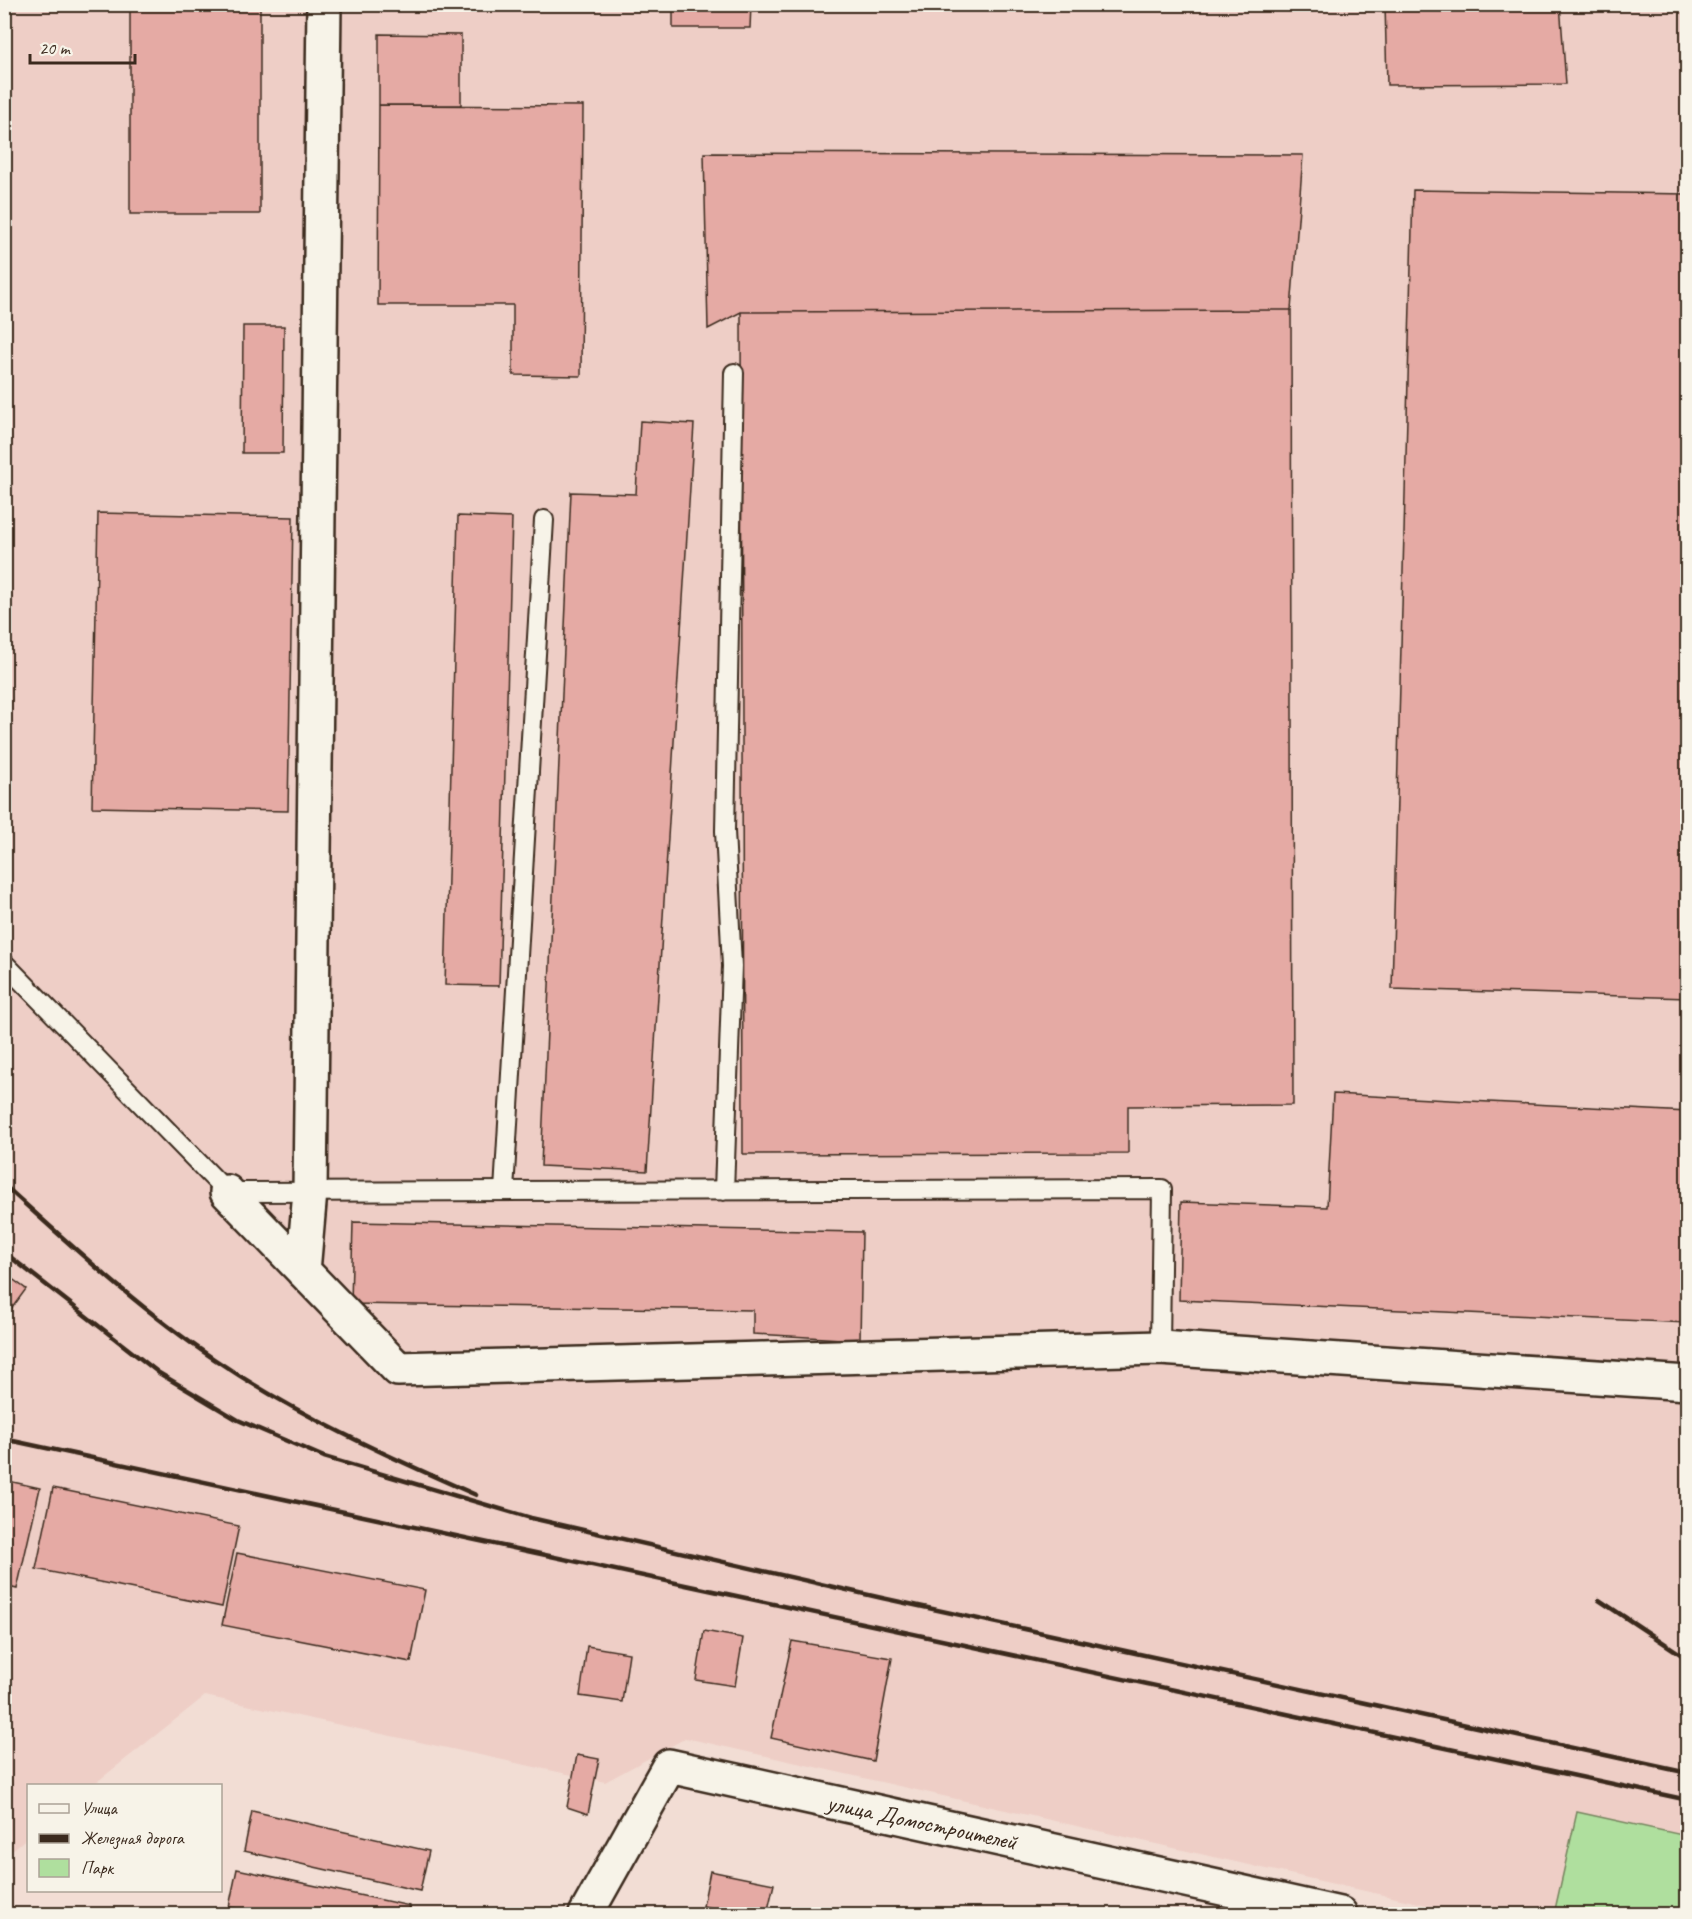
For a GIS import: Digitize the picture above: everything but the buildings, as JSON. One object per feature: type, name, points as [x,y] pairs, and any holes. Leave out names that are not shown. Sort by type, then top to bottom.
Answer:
[{"type":"street","points":[[303,1271],[310,1192],[324,4]]},
{"type":"street","points":[[227,1192],[398,1369],[1160,1348],[1688,1383]]},
{"type":"street","name":"улица Домостроителей","points":[[586,1914],[669,1766],[1283,1908],[1340,1914]]},
{"type":"lane","points":[[724,1191],[732,966],[724,831],[734,373]]},
{"type":"lane","points":[[504,1191],[544,520]]},
{"type":"lane","points":[[4,963],[227,1192],[1162,1189],[1160,1348]]},
{"type":"shaded area","points":[[5,5],[1687,5],[1687,1914],[1467,1914],[686,1738],[605,1782],[205,1696],[94,1784],[27,1784],[27,1838],[5,1856]]},
{"type":"green space","points":[[1577,1812],[1687,1836],[1687,1914],[1554,1914]]},
{"type":"railway","points":[[4,1185],[132,1298],[214,1359],[309,1416],[476,1495]]},
{"type":"railway","points":[[4,1252],[159,1373],[238,1420],[324,1457],[531,1518],[882,1598],[1688,1773]]},
{"type":"railway","points":[[4,1439],[1688,1800]]},
{"type":"railway","points":[[1599,1600],[1688,1659]]}]
